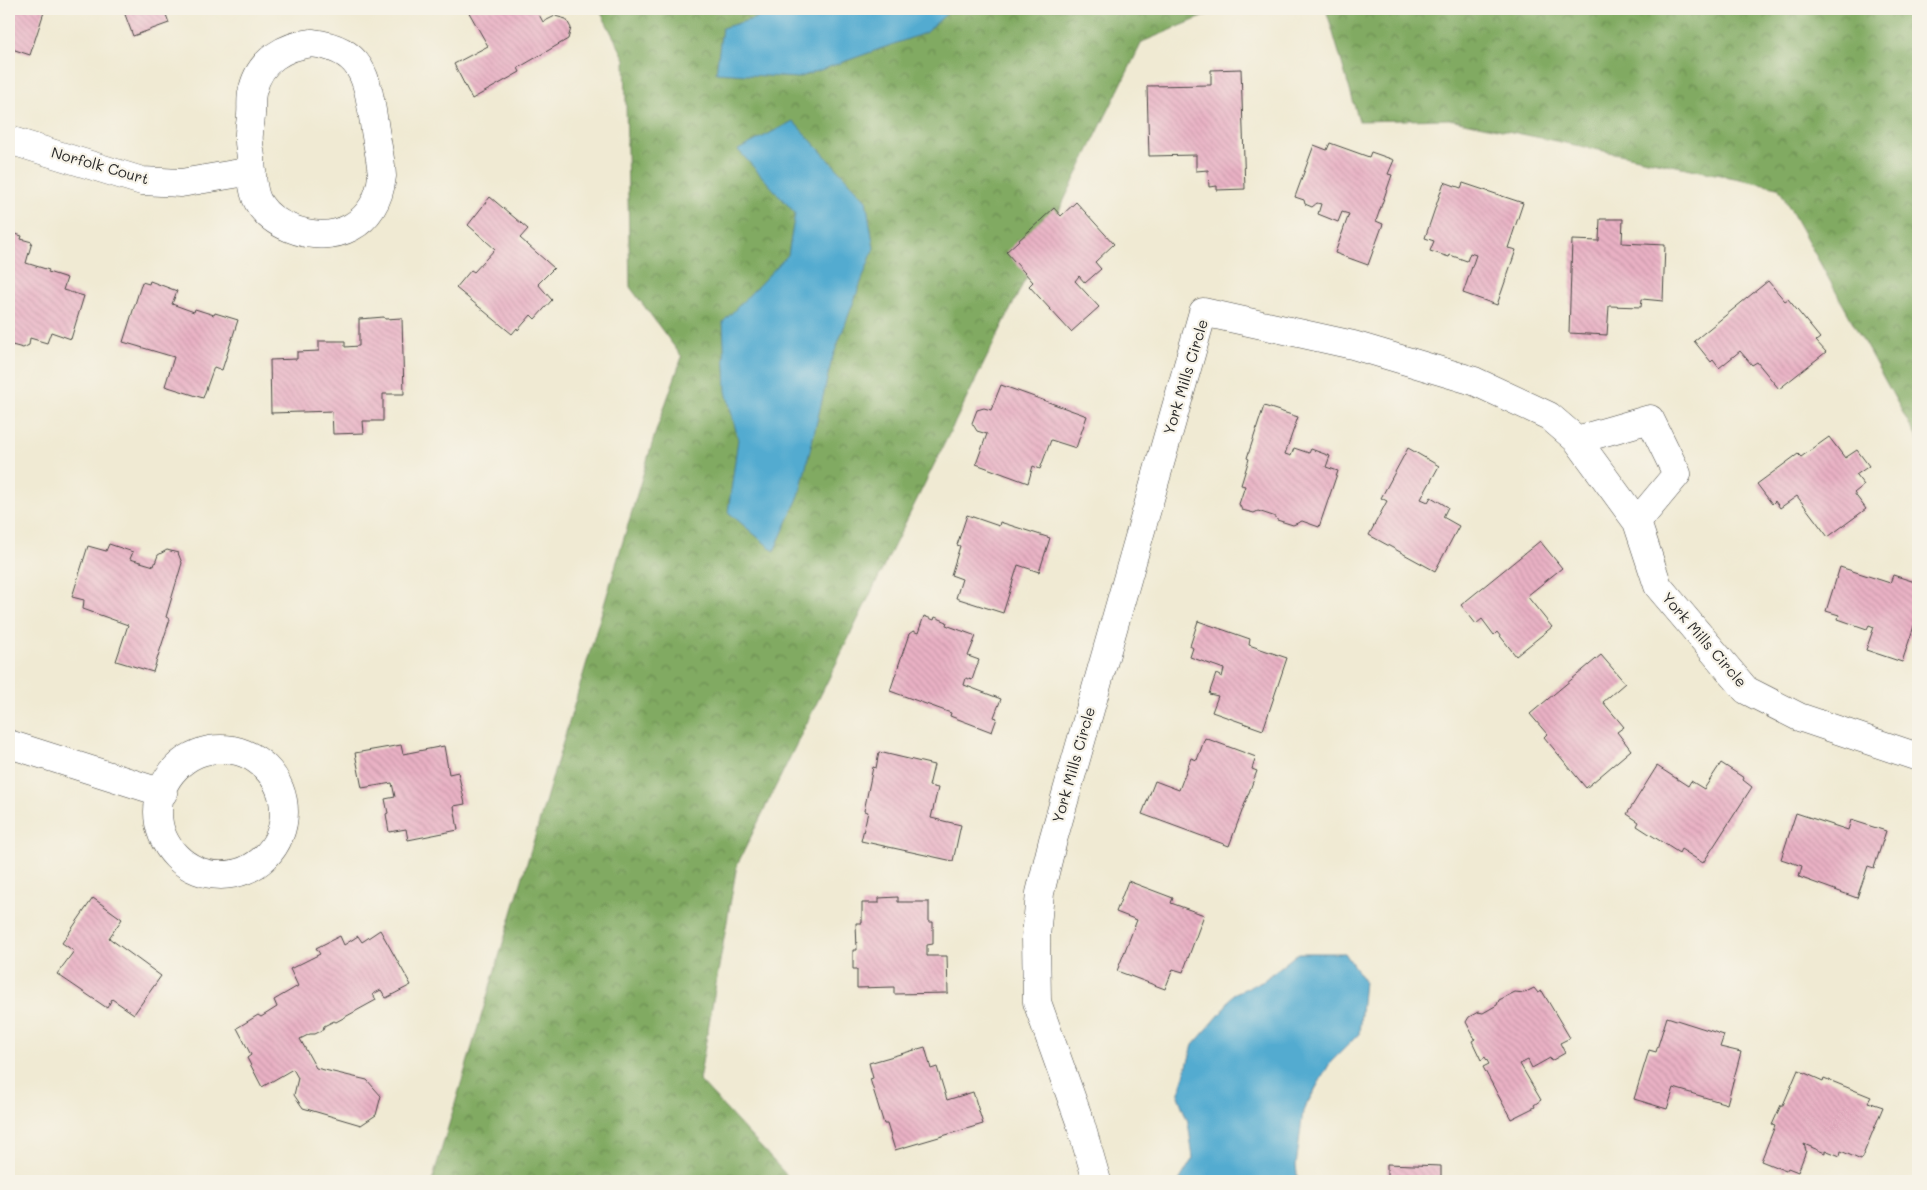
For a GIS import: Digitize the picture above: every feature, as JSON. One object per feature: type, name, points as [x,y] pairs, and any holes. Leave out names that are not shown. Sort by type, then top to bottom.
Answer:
[{"type":"street","points":[[312,43],[329,46],[352,59],[363,73],[366,82],[381,166],[381,185],[365,217],[344,231],[326,235],[319,236],[294,229],[273,219],[258,203],[252,171],[249,136],[252,115],[251,96],[256,79],[265,65],[278,53],[293,46],[312,43]]},
{"type":"street","name":"Norfolk Court","points":[[9,140],[142,182],[182,183],[252,171]]},
{"type":"street","name":"York Mills Circle","points":[[1097,1181],[1080,1122],[1037,1002],[1036,937],[1040,893],[1052,840],[1203,312],[1352,345],[1474,381],[1548,416],[1577,440],[1637,522],[1658,586],[1746,690],[1800,717],[1918,756]]},
{"type":"street","points":[[1577,440],[1650,419],[1677,474],[1637,522]]},
{"type":"street","points":[[9,744],[163,793]]},
{"type":"street","points":[[208,749],[230,749],[251,756],[269,770],[280,788],[285,810],[282,832],[271,852],[256,865],[238,874],[218,876],[199,872],[182,863],[168,848],[159,831],[156,811],[163,793],[170,772],[187,757],[208,749]]},
{"type":"green space","points":[[599,9],[1221,9],[1142,42],[737,865],[699,1080],[792,1181],[432,1181],[655,434],[682,357],[630,287],[625,59]]},
{"type":"green space","points":[[1326,9],[1918,9],[1916,129],[1918,131],[1918,440],[1778,187],[1449,119],[1359,121]]},
{"type":"water","points":[[787,9],[952,9],[925,33],[798,78],[716,73],[722,28]]},
{"type":"water","points":[[793,121],[866,200],[874,248],[832,359],[799,496],[774,551],[728,512],[738,439],[726,391],[723,322],[788,255],[795,213],[738,150]]},
{"type":"water","points":[[1298,953],[1345,953],[1364,981],[1359,1034],[1330,1063],[1303,1111],[1296,1166],[1298,1181],[1179,1181],[1193,1158],[1188,1122],[1178,1096],[1193,1045],[1221,1013],[1233,994],[1264,980]]},
{"type":"building","points":[[9,9],[45,9],[30,55],[9,48]]},
{"type":"building","points":[[123,9],[164,9],[169,23],[133,36]]},
{"type":"building","points":[[467,9],[536,9],[543,22],[555,16],[566,19],[571,28],[568,39],[518,68],[520,72],[472,99],[454,64],[488,46]]},
{"type":"building","points":[[1241,69],[1245,189],[1217,190],[1217,186],[1209,187],[1208,170],[1196,171],[1196,155],[1149,156],[1147,86],[1211,85],[1211,70]]},
{"type":"building","points":[[1330,143],[1369,157],[1371,152],[1394,160],[1388,174],[1392,175],[1376,221],[1383,224],[1368,265],[1335,253],[1349,214],[1342,212],[1338,222],[1318,214],[1321,204],[1317,203],[1312,207],[1305,204],[1304,200],[1295,197],[1314,145],[1327,150]]},
{"type":"building","points":[[1444,182],[1461,188],[1463,183],[1523,203],[1508,248],[1516,250],[1497,305],[1463,293],[1476,255],[1470,253],[1467,261],[1430,251],[1434,241],[1425,238]]},
{"type":"building","points":[[490,197],[528,229],[520,238],[554,268],[538,284],[552,300],[535,319],[531,315],[512,334],[456,288],[471,270],[474,272],[495,249],[468,225]]},
{"type":"building","points":[[1076,202],[1114,244],[1095,262],[1101,269],[1085,283],[1079,276],[1075,281],[1099,307],[1071,332],[1029,286],[1033,282],[1006,252],[1054,208],[1061,216]]},
{"type":"building","points":[[1600,219],[1623,219],[1622,243],[1665,245],[1663,301],[1642,299],[1641,307],[1609,306],[1607,335],[1569,333],[1572,240],[1599,241]]},
{"type":"building","points":[[9,232],[22,236],[21,239],[32,242],[26,263],[67,278],[63,290],[84,296],[71,339],[51,332],[47,343],[30,338],[29,345],[23,348],[12,345],[9,340],[12,332],[9,331]]},
{"type":"building","points":[[150,281],[177,291],[172,304],[194,312],[195,309],[238,320],[222,370],[214,367],[203,398],[165,386],[174,357],[123,342],[142,282],[149,284]]},
{"type":"building","points":[[1768,281],[1785,301],[1788,299],[1820,338],[1816,341],[1826,352],[1779,389],[1757,362],[1752,365],[1740,351],[1719,368],[1713,360],[1711,362],[1694,341]]},
{"type":"building","points":[[384,317],[385,319],[402,318],[404,394],[383,394],[383,421],[363,421],[364,433],[333,434],[332,411],[271,413],[270,360],[297,359],[297,352],[319,351],[319,341],[345,341],[345,347],[359,346],[359,319]]},
{"type":"building","points":[[1001,385],[1087,416],[1076,448],[1051,440],[1040,469],[1033,466],[1028,483],[976,464],[987,434],[977,431],[972,423],[977,410],[984,408],[991,410]]},
{"type":"building","points":[[1264,406],[1298,417],[1285,454],[1291,456],[1294,448],[1309,453],[1311,449],[1330,456],[1326,467],[1338,471],[1319,527],[1302,521],[1293,525],[1258,511],[1254,513],[1242,510],[1239,504],[1245,486],[1241,485],[1249,459],[1247,458]]},
{"type":"building","points":[[1829,437],[1845,458],[1857,450],[1869,466],[1856,475],[1864,485],[1854,493],[1866,509],[1828,537],[1797,496],[1780,508],[1775,501],[1772,504],[1757,484],[1798,454],[1801,457]]},
{"type":"building","points":[[1408,448],[1439,466],[1421,499],[1428,502],[1431,497],[1448,507],[1443,517],[1459,526],[1435,571],[1369,535],[1387,501],[1381,498]]},
{"type":"building","points":[[967,515],[999,526],[1000,522],[1050,538],[1039,572],[1018,565],[1003,613],[956,598],[962,579],[951,575],[960,546],[957,545]]},
{"type":"building","points":[[9,520],[14,534],[9,549]]},
{"type":"building","points":[[1540,541],[1562,568],[1527,596],[1552,627],[1516,656],[1497,632],[1494,635],[1482,619],[1476,624],[1461,605]]},
{"type":"building","points":[[109,544],[133,552],[130,559],[154,566],[158,555],[167,550],[178,553],[182,563],[166,617],[170,619],[153,672],[116,661],[128,625],[83,609],[84,600],[72,597],[88,546],[106,551]]},
{"type":"building","points":[[1840,567],[1890,583],[1893,575],[1918,583],[1918,614],[1902,662],[1866,650],[1874,627],[1869,625],[1867,629],[1838,619],[1839,615],[1826,611]]},
{"type":"building","points":[[924,616],[934,620],[935,617],[947,622],[946,625],[976,636],[968,656],[979,660],[972,680],[966,678],[964,685],[1001,699],[994,717],[997,718],[992,732],[950,716],[951,713],[890,691],[909,634],[913,631],[918,633]]},
{"type":"building","points":[[1198,621],[1250,639],[1249,645],[1287,658],[1263,730],[1212,712],[1218,696],[1209,694],[1216,674],[1222,677],[1224,669],[1190,657],[1193,648],[1190,646]]},
{"type":"building","points":[[1601,655],[1625,683],[1603,702],[1624,727],[1617,732],[1631,750],[1586,788],[1544,737],[1547,734],[1530,714]]},
{"type":"building","points":[[1205,738],[1256,757],[1252,769],[1257,771],[1229,846],[1142,814],[1155,781],[1179,790],[1191,758],[1197,760]]},
{"type":"building","points":[[401,745],[403,754],[444,746],[449,774],[458,772],[465,804],[454,806],[458,830],[408,840],[406,829],[389,832],[385,799],[395,797],[392,783],[362,788],[355,753]]},
{"type":"building","points":[[879,752],[934,765],[929,786],[938,788],[931,818],[961,825],[953,861],[861,841],[868,812],[864,811],[873,767],[876,768]]},
{"type":"building","points":[[1721,763],[1744,778],[1743,780],[1752,787],[1703,863],[1681,849],[1679,853],[1637,826],[1639,822],[1627,814],[1657,766],[1688,786],[1691,781],[1704,789]]},
{"type":"building","points":[[1796,813],[1848,830],[1851,820],[1886,831],[1874,868],[1868,866],[1857,898],[1799,877],[1802,866],[1781,859]]},
{"type":"building","points":[[1128,881],[1173,898],[1171,903],[1204,915],[1183,972],[1173,969],[1165,989],[1117,971],[1137,920],[1116,912]]},
{"type":"building","points":[[898,897],[898,902],[929,902],[929,922],[933,922],[933,944],[927,945],[927,956],[947,956],[948,993],[894,994],[894,987],[857,988],[857,969],[853,969],[853,950],[857,950],[856,923],[862,923],[862,903],[879,903],[879,898]]},
{"type":"building","points":[[93,898],[122,919],[109,938],[161,976],[134,1014],[112,999],[107,1008],[57,974],[74,951],[62,943]]},
{"type":"building","points":[[380,930],[411,985],[386,998],[381,990],[373,994],[376,1000],[336,1022],[334,1021],[324,1026],[323,1030],[300,1039],[316,1068],[367,1080],[381,1096],[376,1115],[361,1125],[303,1108],[294,1095],[298,1078],[293,1069],[262,1087],[247,1058],[251,1055],[237,1028],[258,1015],[261,1017],[277,1007],[274,1000],[298,986],[290,969],[320,954],[316,948],[340,936],[344,945],[358,936],[362,942]]},
{"type":"building","points":[[1534,988],[1538,993],[1542,991],[1570,1038],[1560,1043],[1565,1053],[1551,1061],[1550,1058],[1532,1068],[1528,1060],[1520,1064],[1541,1100],[1534,1105],[1535,1107],[1511,1119],[1483,1067],[1489,1064],[1485,1057],[1481,1060],[1472,1041],[1475,1039],[1466,1022],[1469,1017],[1478,1012],[1483,1013],[1497,1005],[1499,1000],[1515,992],[1524,993]]},
{"type":"building","points":[[1667,1017],[1724,1035],[1720,1047],[1741,1052],[1727,1104],[1674,1088],[1667,1109],[1634,1099],[1649,1050],[1656,1052]]},
{"type":"building","points":[[925,1047],[931,1069],[937,1067],[947,1100],[973,1092],[983,1124],[895,1150],[887,1124],[884,1124],[870,1079],[873,1078],[869,1063]]},
{"type":"building","points":[[1798,1070],[1823,1081],[1824,1078],[1871,1097],[1868,1102],[1883,1107],[1861,1160],[1841,1151],[1840,1156],[1825,1150],[1825,1153],[1804,1144],[1806,1151],[1798,1172],[1788,1168],[1786,1171],[1761,1161],[1775,1126],[1772,1125]]},
{"type":"building","points":[[1387,1164],[1441,1166],[1441,1181],[1371,1181],[1371,1178],[1387,1179]]}]
